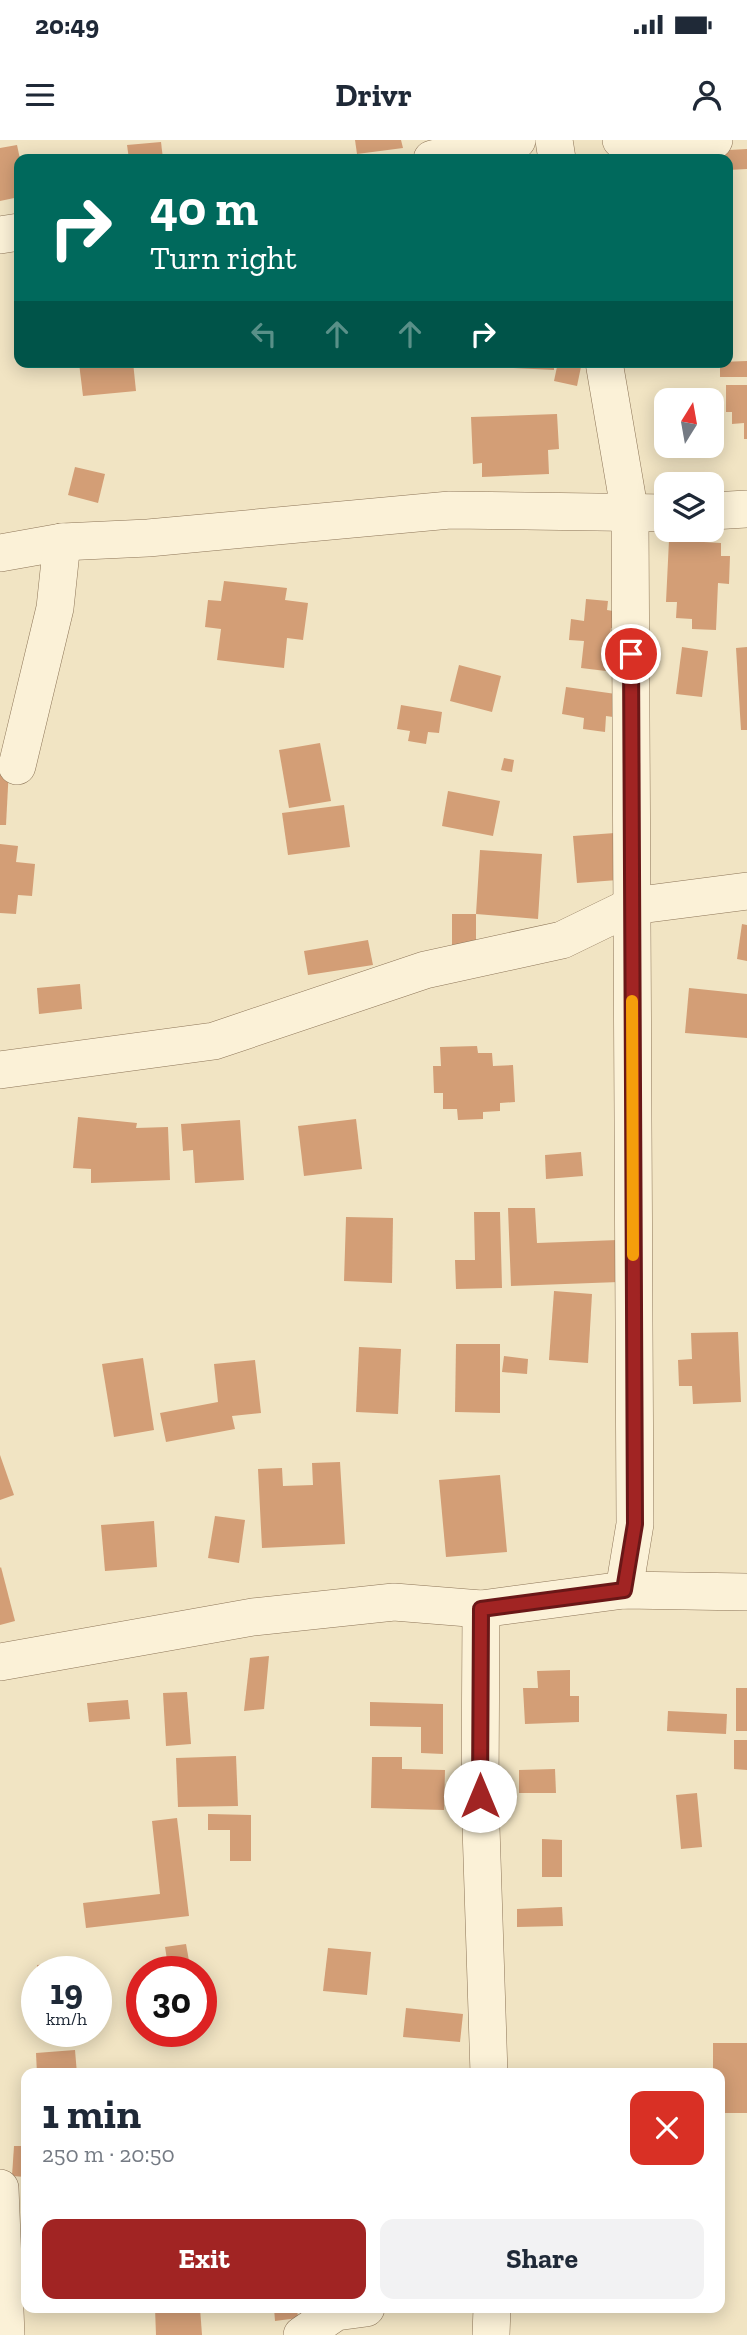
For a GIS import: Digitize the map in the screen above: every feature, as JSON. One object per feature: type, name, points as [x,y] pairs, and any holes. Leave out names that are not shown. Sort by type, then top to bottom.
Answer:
[{"type":"street","points":[[454,154],[517,140]]},
{"type":"street","points":[[621,140],[657,144],[714,140]]},
{"type":"street","points":[[605,368],[630,514],[635,1524],[624,1590]]},
{"type":"street","points":[[724,510],[747,509]]},
{"type":"street","points":[[0,553],[62,542],[148,538],[450,510],[654,513]]},
{"type":"street","points":[[17,766],[55,608],[62,542]]},
{"type":"street","points":[[0,1070],[214,1041],[425,970],[562,940],[632,906],[747,891]]},
{"type":"street","points":[[0,1662],[253,1617],[394,1602],[481,1609],[624,1590],[747,1592]]},
{"type":"street","points":[[481,1609],[480,1796],[489,2068]]},
{"type":"street","points":[[0,2188],[6,2335]]},
{"type":"street","points":[[302,2335],[335,2313]]},
{"type":"street","points":[[491,2335],[492,2313]]},
{"type":"building","points":[[355,140],[401,140],[403,148],[357,154]]},
{"type":"building","points":[[161,142],[162,154],[128,154],[127,145]]},
{"type":"building","points":[[17,145],[19,154],[14,154],[14,198],[0,201],[0,148]]},
{"type":"building","points":[[747,149],[747,169],[733,170],[733,154],[712,154],[712,151]]},
{"type":"building","points":[[747,361],[747,377],[720,377],[720,368],[733,368],[733,362]]},
{"type":"building","points":[[80,368],[134,368],[136,391],[83,396]]},
{"type":"building","points":[[513,368],[554,368],[554,370]]},
{"type":"building","points":[[557,368],[581,368],[577,386],[554,381]]},
{"type":"building","points":[[726,385],[747,385],[747,439],[744,439],[744,423],[732,424],[732,412],[726,412]]},
{"type":"building","points":[[557,414],[559,449],[548,450],[549,474],[482,477],[482,463],[473,464],[471,417]]},
{"type":"building","points":[[75,467],[105,474],[98,503],[68,495]]},
{"type":"building","points":[[669,542],[721,543],[721,556],[730,556],[729,584],[718,583],[716,630],[692,629],[692,619],[676,618],[677,602],[666,602]]},
{"type":"building","points":[[224,581],[287,588],[285,600],[308,603],[303,640],[287,638],[284,668],[217,660],[221,629],[205,627],[208,600],[221,601]]},
{"type":"building","points":[[586,599],[608,601],[607,610],[619,612],[617,628],[611,628],[606,671],[581,668],[584,641],[569,640],[571,619],[584,621]]},
{"type":"building","points":[[682,647],[708,651],[702,697],[676,694]]},
{"type":"building","points":[[747,647],[747,730],[741,730],[736,648]]},
{"type":"building","points":[[459,665],[501,676],[492,712],[450,701]]},
{"type":"building","points":[[566,687],[623,695],[620,718],[606,716],[605,732],[583,729],[584,718],[562,714]]},
{"type":"building","points":[[401,705],[442,712],[439,733],[428,732],[426,744],[408,741],[410,731],[397,729]]},
{"type":"building","points":[[320,743],[331,801],[289,808],[279,750]]},
{"type":"building","points":[[504,758],[514,760],[512,772],[501,770]]},
{"type":"building","points":[[0,767],[9,768],[6,825],[0,825]]},
{"type":"building","points":[[448,791],[500,801],[493,836],[442,826]]},
{"type":"building","points":[[344,805],[350,847],[288,855],[282,813]]},
{"type":"building","points":[[615,833],[618,880],[577,883],[573,836]]},
{"type":"building","points":[[0,844],[18,846],[16,862],[35,864],[32,896],[18,895],[16,914],[0,913]]},
{"type":"building","points":[[480,850],[542,854],[538,919],[476,914]]},
{"type":"building","points":[[452,914],[476,914],[476,947],[452,947]]},
{"type":"building","points":[[742,924],[747,925],[747,961],[737,959]]},
{"type":"building","points":[[368,940],[373,965],[308,975],[304,951]]},
{"type":"building","points":[[80,984],[82,1009],[39,1014],[37,988]]},
{"type":"building","points":[[689,988],[747,994],[747,1038],[685,1033]]},
{"type":"building","points":[[477,1046],[478,1053],[492,1053],[493,1066],[513,1065],[515,1102],[500,1103],[500,1111],[483,1112],[483,1119],[458,1120],[457,1109],[443,1109],[443,1093],[434,1093],[433,1066],[441,1066],[440,1047]]},
{"type":"building","points":[[78,1117],[137,1123],[136,1128],[168,1127],[170,1180],[91,1183],[91,1169],[73,1168]]},
{"type":"building","points":[[356,1119],[362,1169],[304,1176],[298,1126]]},
{"type":"building","points":[[240,1120],[244,1180],[195,1183],[193,1150],[183,1151],[181,1124]]},
{"type":"building","points":[[581,1152],[583,1176],[546,1179],[545,1155]]},
{"type":"building","points":[[508,1208],[535,1208],[537,1243],[618,1240],[619,1282],[511,1286]]},
{"type":"building","points":[[474,1212],[500,1212],[502,1288],[456,1289],[455,1260],[475,1260]]},
{"type":"building","points":[[346,1217],[393,1218],[392,1283],[344,1281]]},
{"type":"building","points":[[554,1291],[592,1294],[588,1363],[549,1360]]},
{"type":"building","points":[[738,1332],[741,1402],[693,1404],[692,1386],[679,1386],[678,1360],[692,1359],[691,1333]]},
{"type":"building","points":[[456,1344],[500,1344],[500,1413],[455,1412]]},
{"type":"building","points":[[359,1347],[401,1349],[398,1414],[356,1412]]},
{"type":"building","points":[[504,1356],[528,1359],[527,1374],[502,1372]]},
{"type":"building","points":[[143,1358],[154,1430],[114,1437],[102,1364]]},
{"type":"building","points":[[255,1360],[261,1413],[232,1416],[235,1429],[166,1442],[160,1413],[218,1402],[214,1364]]},
{"type":"building","points":[[0,1455],[14,1495],[0,1500]]},
{"type":"building","points":[[340,1462],[345,1544],[262,1548],[258,1469],[282,1468],[283,1486],[313,1485],[312,1463]]},
{"type":"building","points":[[500,1475],[507,1552],[446,1557],[439,1480]]},
{"type":"building","points":[[215,1516],[245,1520],[239,1563],[208,1558]]},
{"type":"building","points":[[154,1521],[157,1567],[105,1571],[101,1525]]},
{"type":"building","points":[[0,1568],[15,1621],[0,1625]]},
{"type":"building","points":[[269,1656],[264,1709],[244,1711],[250,1658]]},
{"type":"building","points":[[570,1670],[570,1696],[579,1696],[579,1722],[525,1724],[523,1688],[538,1688],[537,1671]]},
{"type":"building","points":[[736,1688],[747,1688],[747,1731],[736,1731]]},
{"type":"building","points":[[187,1692],[191,1744],[166,1746],[163,1693]]},
{"type":"building","points":[[128,1700],[130,1719],[89,1722],[87,1703]]},
{"type":"building","points":[[370,1702],[443,1704],[443,1754],[421,1753],[421,1727],[370,1726]]},
{"type":"building","points":[[668,1711],[727,1714],[726,1734],[667,1731]]},
{"type":"building","points":[[734,1740],[747,1740],[747,1770],[734,1769]]},
{"type":"building","points":[[236,1756],[238,1806],[178,1807],[176,1758]]},
{"type":"building","points":[[372,1757],[402,1757],[402,1769],[445,1770],[444,1810],[371,1808]]},
{"type":"building","points":[[555,1769],[556,1793],[519,1793],[519,1770]]},
{"type":"building","points":[[697,1793],[702,1847],[681,1849],[676,1795]]},
{"type":"building","points":[[208,1814],[251,1815],[251,1861],[230,1861],[230,1830],[208,1830]]},
{"type":"building","points":[[177,1818],[189,1916],[86,1928],[83,1903],[160,1894],[152,1821]]},
{"type":"building","points":[[542,1839],[562,1840],[562,1877],[542,1877]]},
{"type":"building","points":[[562,1907],[563,1926],[517,1927],[517,1909]]},
{"type":"building","points":[[186,1944],[188,1956],[166,1956],[165,1947]]},
{"type":"building","points":[[328,1948],[371,1952],[367,1995],[323,1991]]},
{"type":"building","points":[[406,2008],[463,2014],[460,2042],[403,2037]]},
{"type":"building","points":[[713,2043],[747,2043],[747,2113],[725,2113],[725,2068],[713,2068]]},
{"type":"building","points":[[75,2050],[76,2068],[37,2068],[36,2053]]},
{"type":"building","points":[[14,2146],[21,2146],[21,2177],[12,2176]]},
{"type":"building","points":[[21,2249],[21,2290],[17,2290]]},
{"type":"building","points":[[155,2313],[200,2313],[202,2335],[156,2335]]},
{"type":"building","points":[[274,2313],[298,2313],[298,2318],[275,2321]]},
{"type":"slow traffic","points":[[632,1001],[633,1255]]},
{"type":"route","points":[[480,1796],[481,1609],[624,1590],[635,1524],[631,654]]}]
